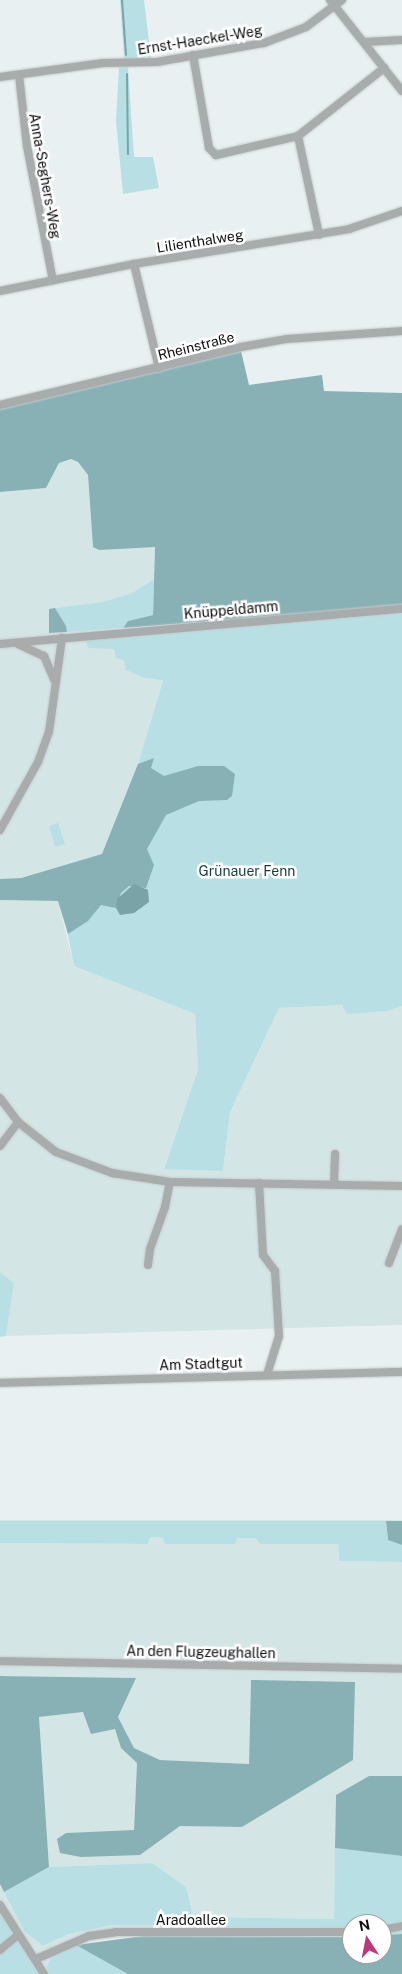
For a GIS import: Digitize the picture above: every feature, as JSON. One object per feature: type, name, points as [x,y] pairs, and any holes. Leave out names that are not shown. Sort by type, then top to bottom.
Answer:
[{"type":"street","name":"Ernst-Haeckel-Weg","points":[[0,77],[102,62],[157,62],[286,36],[306,27],[333,3],[342,0]]},
{"type":"street","points":[[333,3],[402,91]]},
{"type":"street","points":[[364,42],[402,40]]},
{"type":"street","points":[[193,55],[209,148],[214,154],[298,136],[384,68]]},
{"type":"street","name":"Anna-Seghers-Weg","points":[[19,74],[27,146],[53,282]]},
{"type":"street","points":[[298,136],[319,235]]},
{"type":"street","name":"Lilienthalweg","points":[[0,291],[53,282],[134,264],[319,235],[368,224],[402,211]]},
{"type":"street","points":[[134,264],[159,368]]},
{"type":"street","name":"Rheinstraße","points":[[0,405],[287,339],[402,331]]},
{"type":"street","name":"Knüppeldamm","points":[[62,638],[402,609]]},
{"type":"street","points":[[0,644],[62,638],[55,695],[42,754],[0,830]]},
{"type":"street","points":[[12,643],[33,649],[44,656],[54,676],[55,695]]},
{"type":"street","points":[[0,1098],[18,1122],[56,1152],[80,1164],[112,1173],[170,1182],[402,1186]]},
{"type":"street","points":[[0,1146],[18,1122]]},
{"type":"street","points":[[334,1184],[336,1154]]},
{"type":"street","points":[[148,1265],[150,1249],[165,1207],[170,1182]]},
{"type":"street","points":[[260,1183],[263,1255],[275,1271],[278,1328],[267,1375]]},
{"type":"street","points":[[390,1263],[402,1229]]},
{"type":"street","name":"Am Stadtgut","points":[[0,1383],[402,1372]]},
{"type":"street","name":"An den Flugzeughallen","points":[[0,1661],[402,1669]]},
{"type":"street","points":[[0,1905],[44,1974]]},
{"type":"street","name":"Aradoallee","points":[[36,1959],[89,1936],[116,1932],[342,1932]]},
{"type":"street","points":[[0,1950],[18,1936]]},
{"type":"shaded area","points":[[241,351],[249,385],[322,375],[324,391],[402,393],[402,607],[123,628],[128,621],[153,615],[155,547],[99,550],[93,547],[88,475],[78,462],[71,459],[59,463],[46,488],[0,492],[0,407]]},
{"type":"shaded area","points":[[71,459],[78,462],[88,475],[93,547],[155,546],[154,579],[132,593],[102,602],[49,609],[49,633],[115,629],[116,636],[85,640],[88,648],[115,648],[145,678],[163,679],[138,764],[102,854],[20,878],[0,879],[0,492],[46,488],[59,463]]},
{"type":"shaded area","points":[[55,608],[66,626],[67,632],[49,633],[49,609]]},
{"type":"shaded area","points":[[154,758],[151,768],[164,776],[198,766],[224,766],[235,774],[232,796],[227,800],[199,801],[166,815],[147,849],[154,865],[146,888],[129,886],[121,893],[116,908],[101,905],[88,921],[68,934],[58,901],[0,900],[0,879],[21,878],[102,854],[138,764]]},
{"type":"shaded area","points":[[134,884],[148,890],[149,902],[134,913],[120,915],[116,908],[117,899]]},
{"type":"shaded area","points":[[0,900],[58,901],[74,966],[195,1014],[198,1069],[164,1168],[223,1171],[230,1112],[279,1008],[343,1005],[388,1011],[402,1006],[402,1325],[6,1336],[14,1283],[0,1272]]},
{"type":"shaded area","points":[[402,1520],[402,1521],[0,1521]]},
{"type":"shaded area","points":[[386,1521],[402,1521],[402,1545],[388,1540]]},
{"type":"shaded area","points":[[150,1537],[234,1544],[237,1538],[255,1538],[260,1544],[338,1544],[339,1561],[402,1562],[402,1776],[369,1776],[336,1795],[334,1919],[206,1917],[204,1927],[342,1928],[342,1937],[143,1936],[105,1939],[76,1945],[47,1966],[49,1974],[38,1974],[0,1912],[0,1884],[24,1931],[43,1946],[69,1934],[113,1925],[194,1925],[153,1863],[49,1867],[39,1717],[83,1712],[115,1729],[121,1748],[137,1763],[134,1831],[66,1833],[140,1855],[180,1826],[243,1827],[355,1683],[251,1680],[249,1764],[160,1760],[134,1748],[118,1717],[135,1678],[0,1676],[0,1543],[148,1544]]},
{"type":"shaded area","points":[[0,1676],[136,1678],[118,1717],[134,1748],[160,1760],[249,1764],[251,1680],[355,1682],[353,1760],[242,1827],[180,1826],[140,1855],[81,1857],[60,1853],[57,1839],[66,1833],[134,1830],[137,1763],[121,1748],[115,1729],[91,1734],[83,1712],[39,1717],[49,1867],[4,1892],[0,1884]]},
{"type":"shaded area","points":[[369,1776],[402,1776],[402,1856],[335,1848],[336,1795]]},
{"type":"shaded area","points":[[392,1934],[402,1934],[402,1974],[128,1974],[76,1945],[143,1936],[342,1937],[342,1964],[392,1964]]},
{"type":"green space","points":[[120,0],[144,0],[151,59],[124,59]]},
{"type":"green space","points":[[119,67],[128,67],[134,157],[153,157],[159,188],[123,194],[116,121]]},
{"type":"green space","points":[[154,579],[153,615],[128,621],[123,628],[67,632],[55,608],[102,602],[132,593]]},
{"type":"green space","name":"Grünauer Fenn","points":[[402,613],[402,1006],[388,1011],[347,1014],[342,1005],[279,1008],[230,1112],[223,1171],[164,1169],[198,1069],[195,1014],[74,966],[64,915],[46,871],[102,854],[138,764],[163,680],[145,678],[126,670],[124,660],[116,658],[114,649],[88,648],[85,640]]},
{"type":"green space","points":[[58,823],[65,844],[55,847],[49,826]]},
{"type":"green space","points":[[0,1272],[14,1283],[6,1336],[0,1337]]},
{"type":"green space","points":[[0,1521],[386,1521],[388,1540],[402,1545],[402,1562],[339,1561],[338,1544],[260,1544],[255,1538],[237,1538],[235,1544],[165,1544],[163,1538],[150,1537],[148,1544],[0,1543]]},
{"type":"green space","points":[[335,1848],[402,1856],[402,1934],[392,1934],[392,1914],[342,1914],[342,1928],[204,1927],[206,1917],[334,1919]]},
{"type":"green space","points":[[152,1863],[186,1887],[195,1925],[113,1925],[69,1934],[43,1946],[24,1931],[4,1892],[49,1867]]},
{"type":"green space","points":[[0,1912],[38,1974],[0,1974]]},
{"type":"green space","points":[[76,1945],[128,1974],[49,1974],[47,1966],[53,1955]]},
{"type":"waterway","points":[[122,0],[126,55]]},
{"type":"waterway","points":[[127,74],[128,154]]}]
